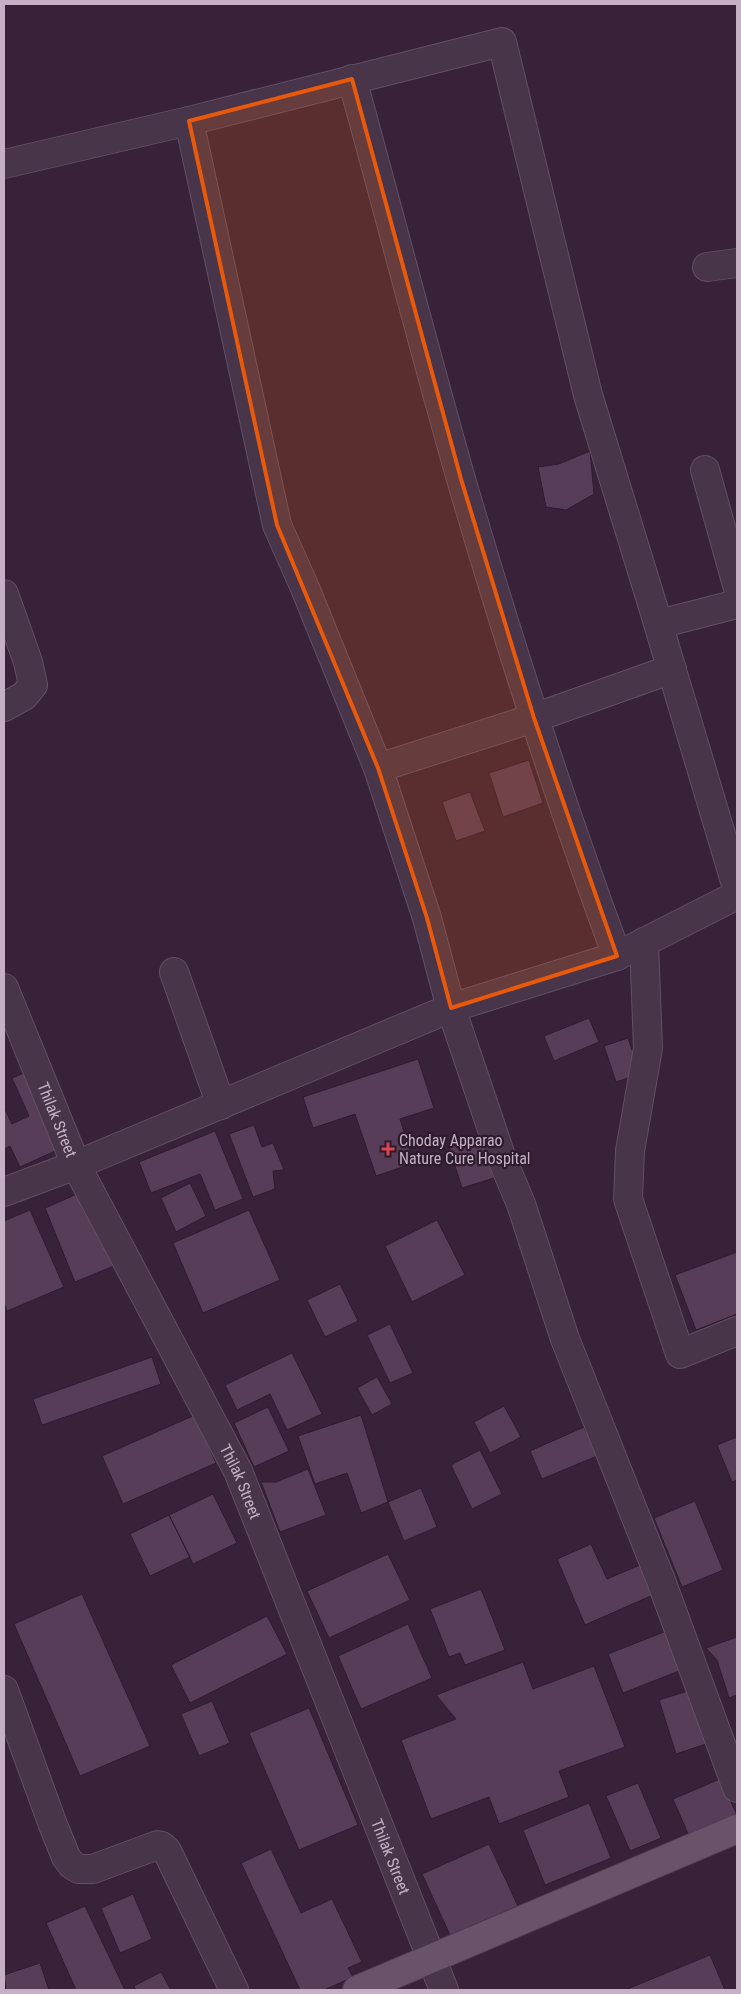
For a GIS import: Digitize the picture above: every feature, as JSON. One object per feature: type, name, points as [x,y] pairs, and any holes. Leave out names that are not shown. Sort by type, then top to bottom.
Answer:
[{"type":"main road","points":[[357,1990],[737,1829]]},
{"type":"street","points":[[4,164],[189,121],[502,42],[588,395],[659,624],[737,888]]},
{"type":"street","points":[[352,79],[461,479],[570,829],[617,956]]},
{"type":"street","points":[[189,121],[277,525],[305,588],[378,768],[427,918],[451,1008],[502,1159],[521,1204],[565,1339],[660,1578],[737,1788]]},
{"type":"street","points":[[707,267],[737,263]]},
{"type":"street","points":[[705,470],[737,585]]},
{"type":"street","points":[[4,594],[28,662],[33,684],[24,696],[4,708]]},
{"type":"street","points":[[659,624],[737,604]]},
{"type":"street","points":[[378,768],[534,718],[672,669]]},
{"type":"street","points":[[4,1192],[76,1165],[451,1008],[617,956],[737,895]]},
{"type":"street","points":[[644,942],[648,1048],[630,1151],[628,1199],[680,1354],[737,1331]]},
{"type":"street","points":[[174,972],[221,1105]]},
{"type":"street","name":"Thilak Street","points":[[4,988],[76,1165],[238,1470],[444,1990]]},
{"type":"street","points":[[4,1690],[53,1826],[66,1858],[72,1866],[79,1870],[93,1869],[155,1846],[164,1847],[168,1851],[234,1990]]},
{"type":"highlighted area","points":[[352,79],[461,479],[534,718],[617,956],[451,1008],[427,918],[378,768],[277,525],[189,121]]},
{"type":"building","points":[[590,451],[594,494],[566,510],[546,507],[538,467],[559,464]]},
{"type":"building","points":[[529,760],[543,803],[503,817],[489,773]]},
{"type":"building","points":[[470,792],[485,831],[456,841],[442,802]]},
{"type":"building","points":[[589,1018],[599,1042],[554,1061],[544,1036]]},
{"type":"building","points":[[628,1038],[640,1074],[616,1082],[604,1046]]},
{"type":"building","points":[[418,1059],[434,1108],[400,1119],[414,1163],[376,1176],[355,1114],[313,1128],[303,1097]]},
{"type":"building","points":[[29,1071],[64,1147],[20,1167],[10,1146],[4,1149],[4,1107],[12,1124],[29,1116],[12,1078]]},
{"type":"building","points":[[254,1125],[262,1147],[273,1143],[284,1170],[273,1171],[275,1189],[253,1197],[229,1134]]},
{"type":"building","points":[[215,1131],[243,1199],[215,1210],[200,1174],[151,1193],[139,1162]]},
{"type":"building","points":[[481,1137],[494,1178],[462,1188],[449,1147]]},
{"type":"building","points":[[190,1183],[206,1216],[176,1232],[161,1198]]},
{"type":"building","points":[[84,1191],[114,1266],[75,1282],[45,1208]]},
{"type":"building","points":[[30,1210],[64,1287],[7,1311],[4,1303],[4,1221]]},
{"type":"building","points":[[249,1210],[280,1280],[203,1313],[173,1243]]},
{"type":"building","points":[[437,1220],[465,1275],[412,1302],[385,1246]]},
{"type":"building","points":[[737,1252],[737,1314],[696,1330],[675,1275]]},
{"type":"building","points":[[340,1284],[358,1321],[325,1337],[307,1300]]},
{"type":"building","points":[[390,1324],[413,1373],[390,1383],[367,1335]]},
{"type":"building","points":[[292,1353],[322,1414],[287,1430],[270,1394],[237,1410],[225,1385]]},
{"type":"building","points":[[152,1357],[161,1384],[42,1425],[33,1399]]},
{"type":"building","points":[[377,1377],[392,1404],[372,1415],[357,1388]]},
{"type":"building","points":[[504,1406],[521,1437],[490,1453],[474,1422]]},
{"type":"building","points":[[268,1407],[289,1451],[254,1467],[234,1423]]},
{"type":"building","points":[[195,1415],[216,1463],[123,1504],[102,1456]]},
{"type":"building","points":[[361,1415],[388,1502],[361,1513],[347,1473],[315,1484],[298,1436]]},
{"type":"building","points":[[584,1427],[597,1456],[542,1479],[530,1451]]},
{"type":"building","points":[[737,1437],[737,1480],[732,1482],[717,1445]]},
{"type":"building","points":[[480,1450],[502,1494],[472,1509],[451,1465]]},
{"type":"building","points":[[308,1469],[326,1515],[280,1532],[261,1482],[276,1482]]},
{"type":"building","points":[[421,1488],[437,1527],[404,1541],[388,1502]]},
{"type":"building","points":[[213,1494],[237,1543],[193,1564],[169,1515]]},
{"type":"building","points":[[695,1501],[723,1570],[682,1587],[654,1518]]},
{"type":"building","points":[[169,1515],[190,1557],[150,1576],[130,1534]]},
{"type":"building","points":[[591,1544],[607,1579],[640,1565],[653,1595],[585,1625],[557,1559]]},
{"type":"building","points":[[388,1554],[410,1600],[329,1638],[307,1591]]},
{"type":"building","points":[[481,1589],[505,1650],[465,1665],[460,1653],[449,1657],[430,1609]]},
{"type":"building","points":[[82,1594],[150,1746],[80,1776],[14,1624]]},
{"type":"building","points":[[267,1616],[287,1654],[190,1703],[171,1665]]},
{"type":"building","points":[[408,1624],[432,1678],[361,1709],[338,1656]]},
{"type":"building","points":[[669,1630],[684,1669],[623,1693],[608,1654]]},
{"type":"building","points":[[737,1637],[737,1695],[729,1698],[717,1660],[706,1648]]},
{"type":"building","points":[[523,1662],[533,1689],[594,1666],[625,1747],[559,1771],[569,1797],[499,1824],[489,1797],[431,1819],[401,1740],[456,1719],[436,1695]]},
{"type":"building","points":[[691,1690],[709,1743],[676,1754],[659,1700]]},
{"type":"building","points":[[212,1701],[230,1743],[199,1756],[181,1714]]},
{"type":"building","points":[[309,1708],[358,1825],[299,1850],[249,1733]]},
{"type":"building","points":[[720,1779],[737,1815],[689,1836],[673,1799]]},
{"type":"building","points":[[638,1783],[661,1838],[630,1851],[606,1796]]},
{"type":"building","points":[[589,1803],[611,1858],[545,1885],[523,1830]]},
{"type":"building","points":[[489,1844],[518,1906],[450,1935],[422,1874]]},
{"type":"building","points":[[271,1849],[301,1913],[332,1899],[362,1962],[348,1968],[353,1977],[324,1990],[300,1990],[241,1863]]},
{"type":"building","points":[[133,1894],[152,1939],[120,1953],[101,1908]]},
{"type":"building","points":[[85,1906],[125,1990],[76,1990],[46,1923]]},
{"type":"building","points":[[710,1955],[725,1990],[625,1990]]},
{"type":"building","points":[[40,1963],[49,1990],[6,1990],[4,1975]]},
{"type":"building","points":[[161,1972],[171,1990],[136,1990],[134,1986]]},
{"type":"place","name":"Choday Apparao Nature Cure Hospital","points":[[388,1149]]}]
